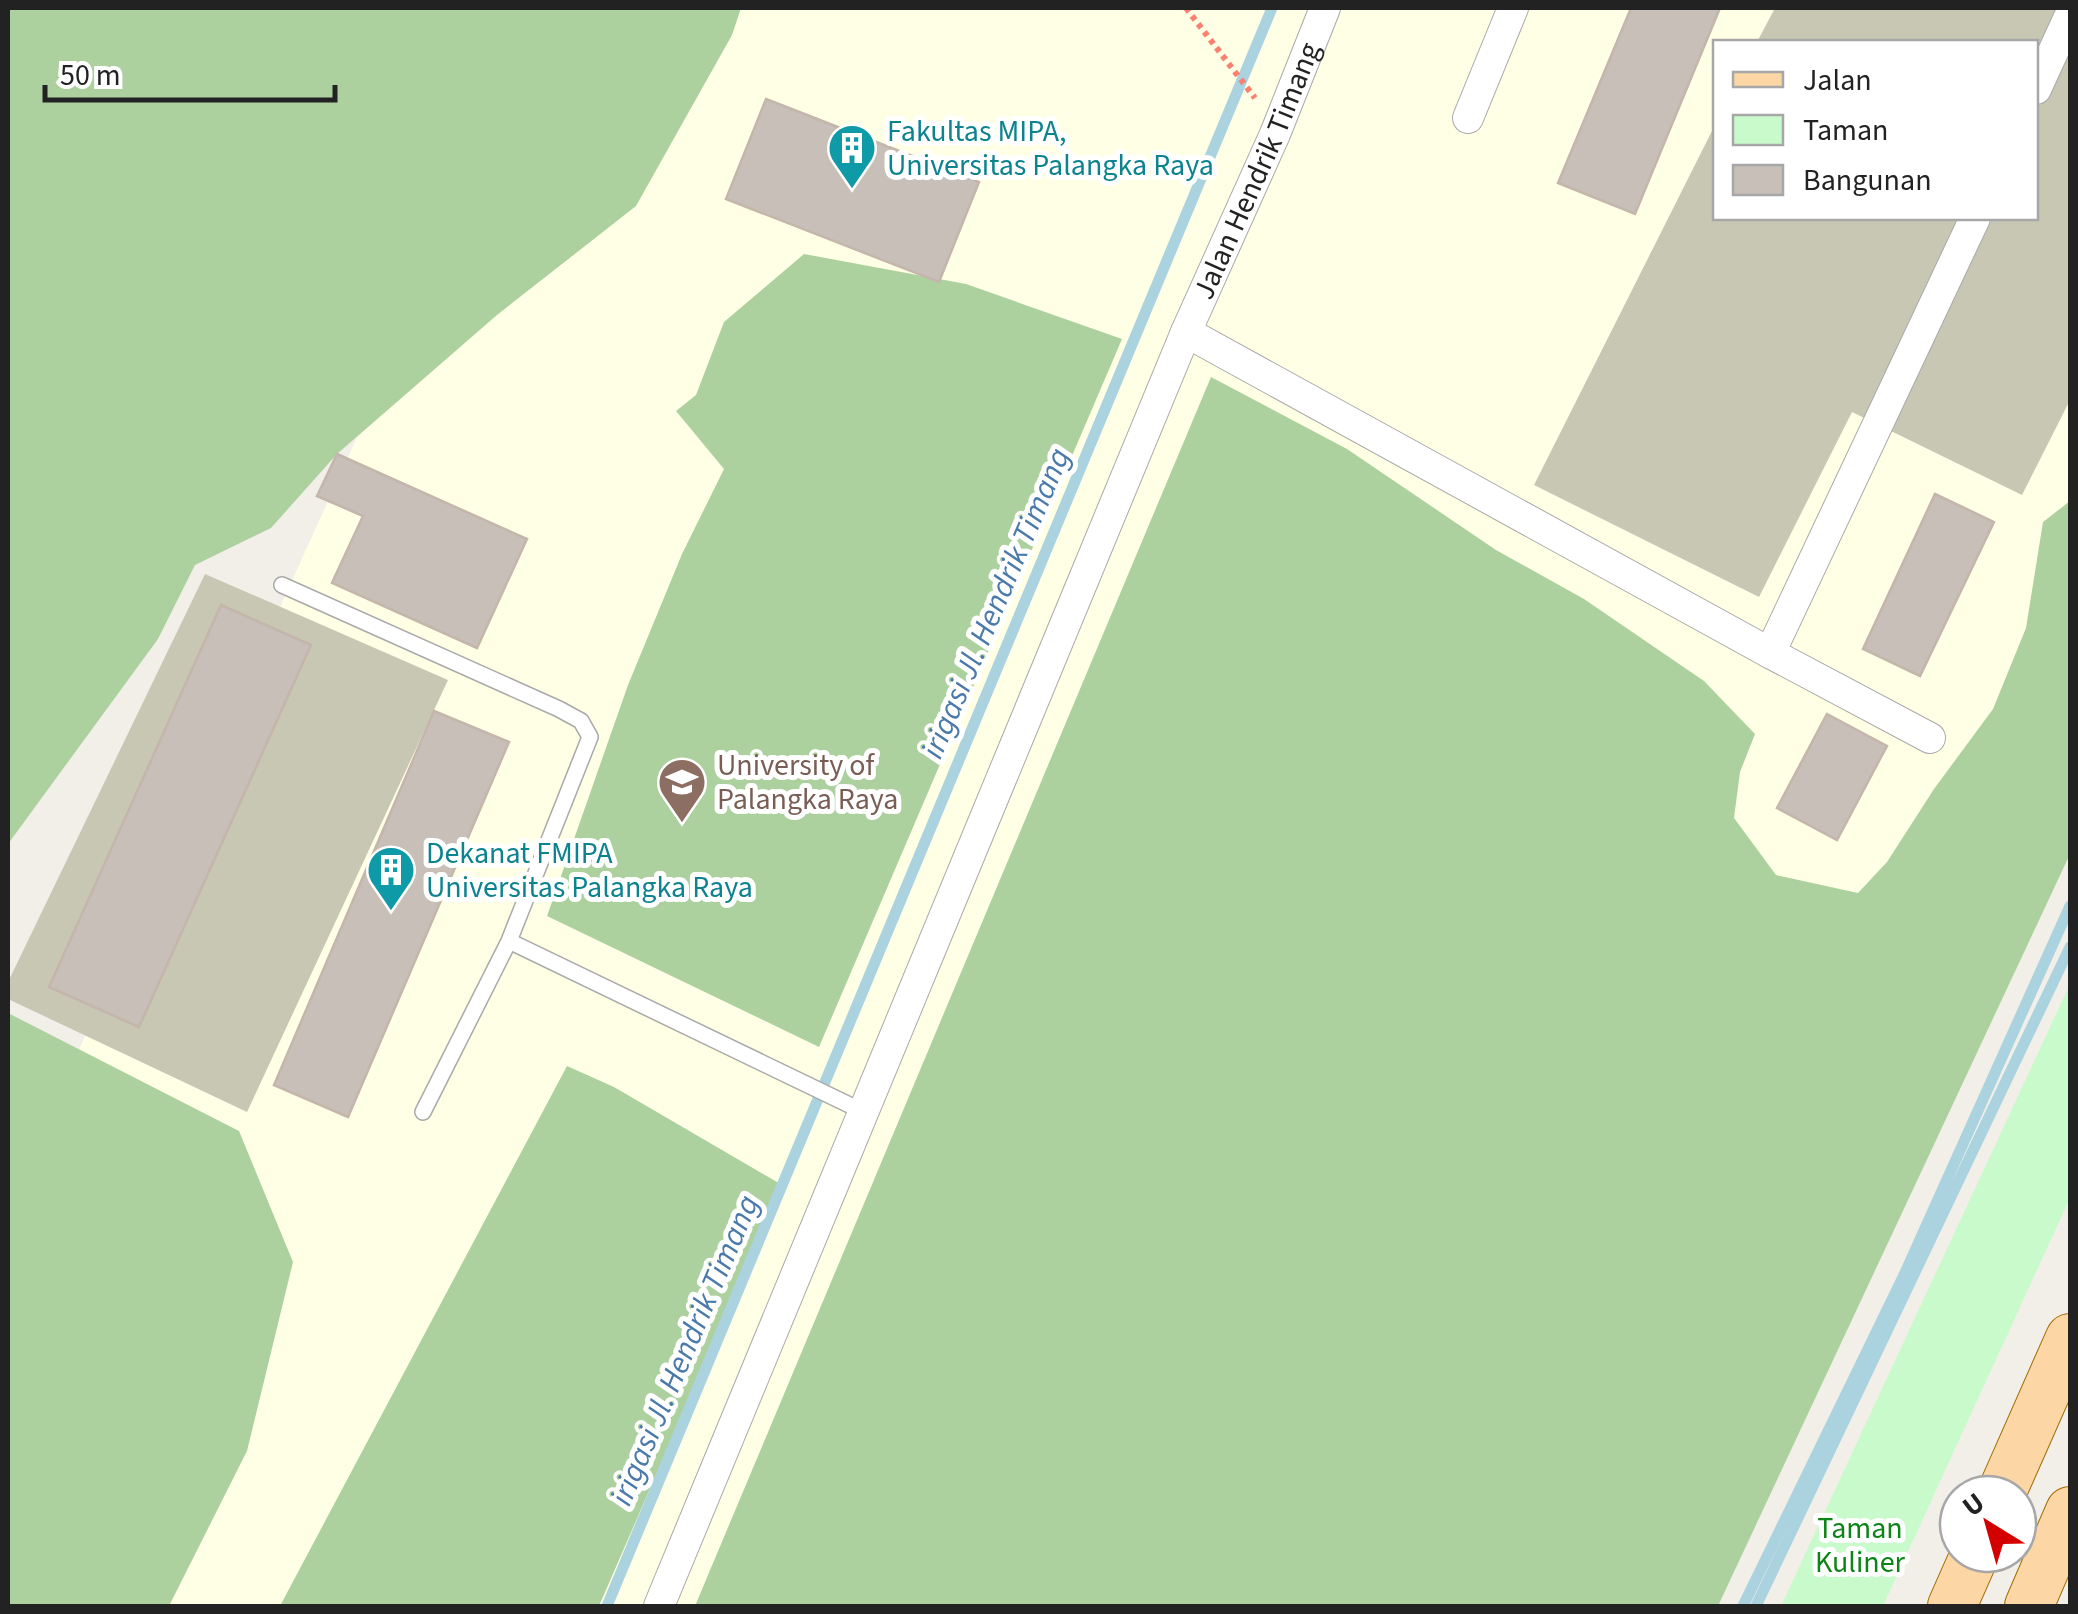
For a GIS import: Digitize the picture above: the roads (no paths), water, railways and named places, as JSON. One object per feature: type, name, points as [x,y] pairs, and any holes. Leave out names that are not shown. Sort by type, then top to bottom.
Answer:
[{"type":"main road","points":[[2010,1474],[2070,1338]]},
{"type":"main road","points":[[2029,1606],[2066,1535]]},
{"type":"main road","points":[[1952,1606],[1966,1574]]},
{"type":"street","name":"Jalan Hendrik Timang","points":[[659,1606],[851,1106],[1275,134],[1325,8]]},
{"type":"street","points":[[1468,118],[1512,8]]},
{"type":"street","points":[[2038,85],[2070,15]]},
{"type":"street","points":[[1770,652],[1974,220]]},
{"type":"street","points":[[1186,332],[1930,738]]},
{"type":"lane","points":[[282,585],[582,721],[590,737],[509,941],[423,1112]]},
{"type":"lane","points":[[509,941],[851,1106]]},
{"type":"waterway","name":"irigasi Jl. Hendrik Timang","points":[[607,1606],[1272,8]]},
{"type":"waterway","points":[[1743,1606],[1904,1275],[2070,906]]},
{"type":"waterway","points":[[1756,1606],[2070,947]]},
{"type":"place","name":"Fakultas MIPA, Universitas Palangka Raya","points":[[852,190]]},
{"type":"place","name":"University of Palangka Raya","points":[[682,824]]},
{"type":"place","name":"Dekanat FMIPA Universitas Palangka Raya","points":[[391,912]]},
{"type":"park label","name":"Taman Kuliner","points":[[1860,1545]]}]
